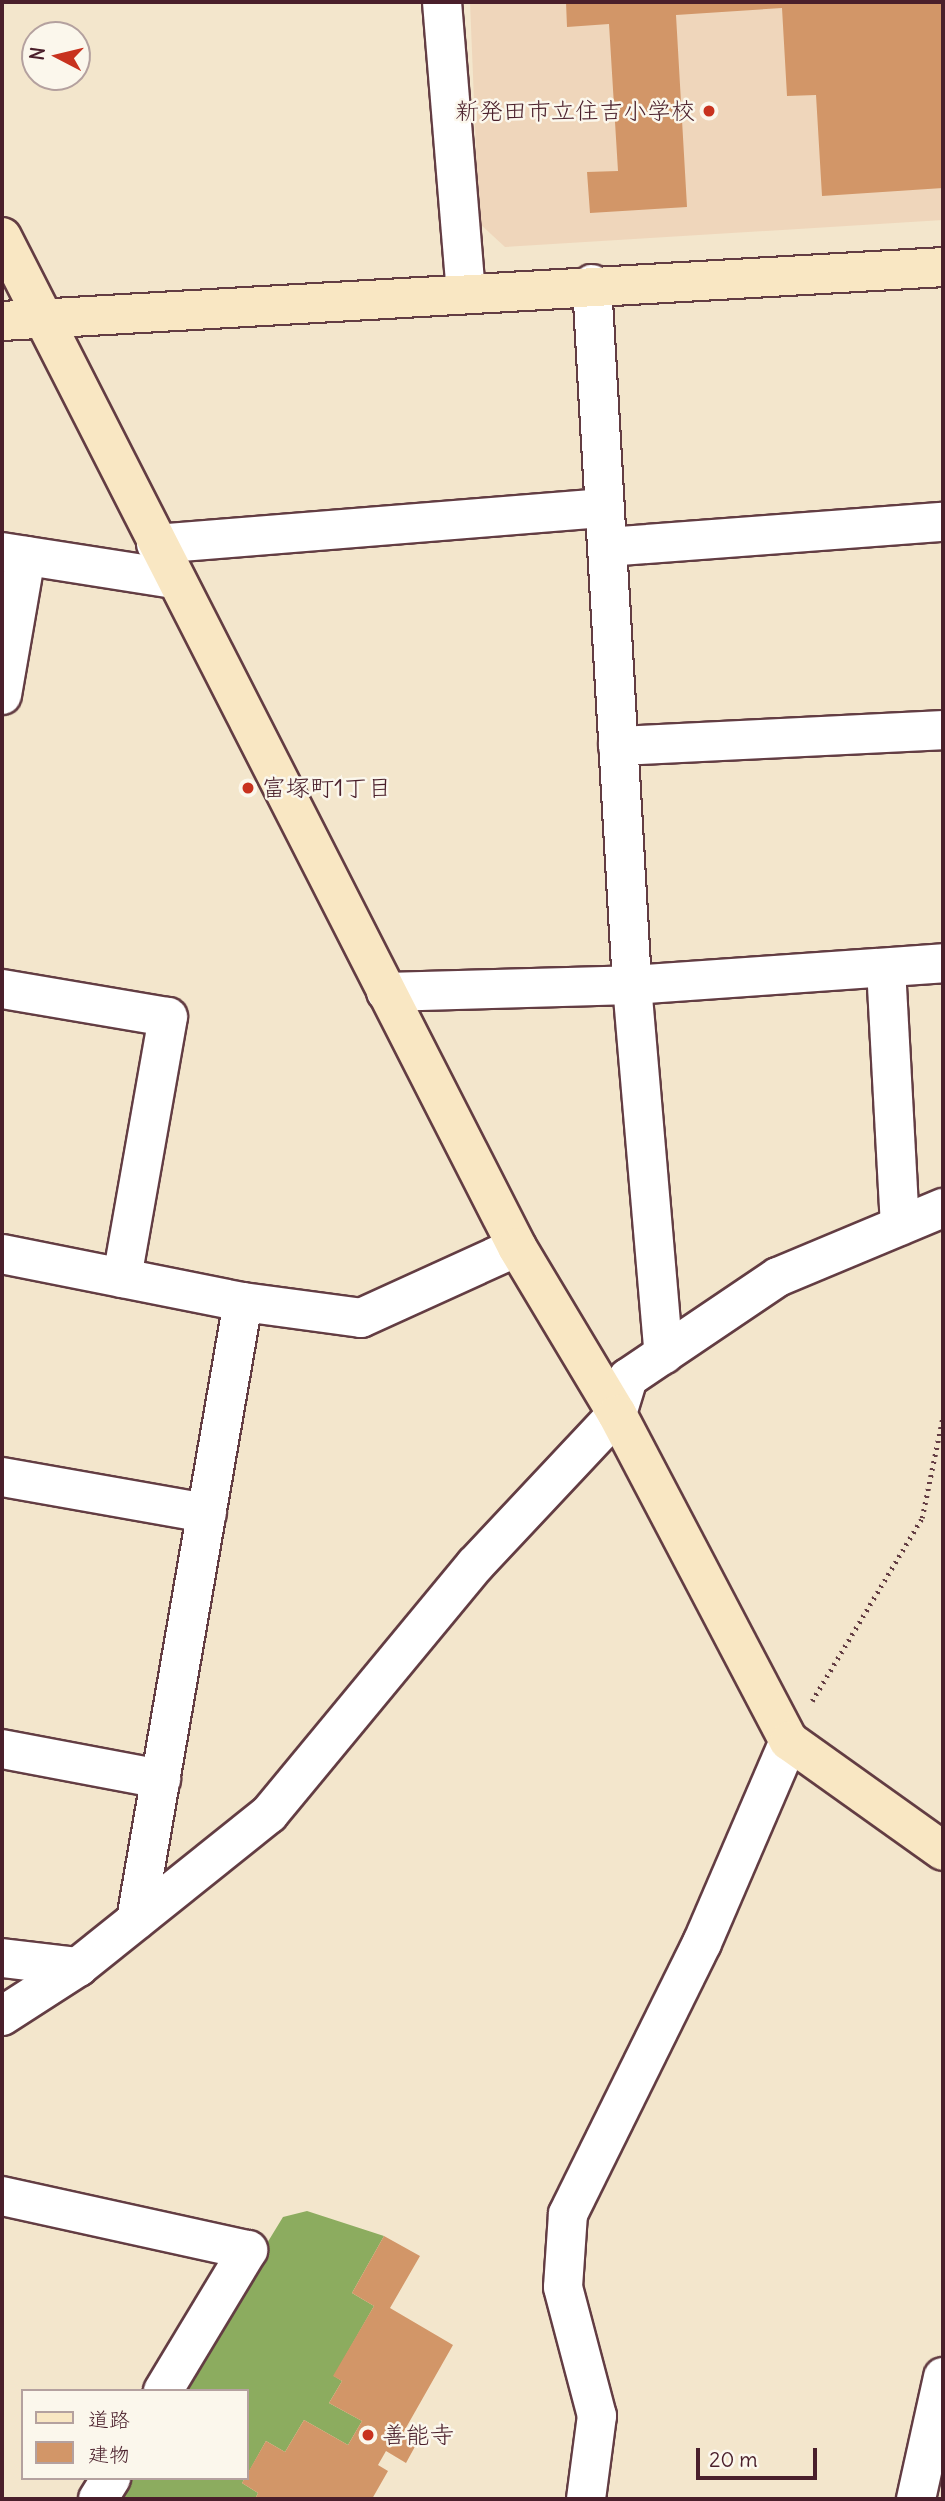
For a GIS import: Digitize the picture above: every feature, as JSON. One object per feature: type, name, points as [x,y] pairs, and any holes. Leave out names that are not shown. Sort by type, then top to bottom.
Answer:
[{"type":"street","points":[[442,2],[466,292]]},
{"type":"street","points":[[2,237],[20,320],[156,544],[517,1247],[617,1414],[789,1741],[943,1851]]},
{"type":"street","points":[[20,320],[592,284],[943,267]]},
{"type":"street","points":[[592,284],[632,985],[664,1355]]},
{"type":"street","points":[[156,544],[605,508]]},
{"type":"street","points":[[607,547],[943,522]]},
{"type":"street","points":[[2,695],[14,554],[174,579]]},
{"type":"street","points":[[618,746],[943,730]]},
{"type":"street","points":[[386,992],[632,985],[943,962]]},
{"type":"street","points":[[886,968],[900,1226]]},
{"type":"street","points":[[2,989],[168,1017],[122,1278]]},
{"type":"street","points":[[2,2016],[78,1967],[269,1814],[475,1565],[617,1414],[628,1378],[778,1277],[943,1208]]},
{"type":"street","points":[[2,1254],[243,1302],[361,1318],[517,1247]]},
{"type":"street","points":[[136,1920],[243,1302]]},
{"type":"street","points":[[2,1477],[207,1513]]},
{"type":"street","points":[[586,2499],[597,2416],[563,2287],[568,2214],[702,1943],[789,1741]]},
{"type":"street","points":[[2,1749],[161,1779]]},
{"type":"street","points":[[2,1958],[78,1967]]},
{"type":"street","points":[[2,2196],[248,2250],[164,2389]]},
{"type":"street","points":[[922,2497],[943,2377]]},
{"type":"street","points":[[98,2499],[109,2480]]},
{"type":"path","points":[[789,1741],[922,1518],[943,1416]]},
{"type":"shaded area","name":"新発田市立住吉小学校","points":[[470,2],[943,2],[943,220],[505,247],[479,223]]},
{"type":"green space","points":[[307,2211],[384,2236],[352,2293],[374,2306],[334,2376],[342,2381],[329,2403],[362,2421],[348,2445],[304,2420],[285,2452],[266,2441],[248,2473],[248,2389],[178,2389],[283,2217]]},
{"type":"green space","points":[[122,2480],[244,2480],[242,2483],[258,2493],[255,2499],[110,2499]]},
{"type":"building","points":[[566,2],[943,2],[943,188],[822,196],[816,95],[787,96],[782,8],[676,15],[687,207],[590,213],[587,172],[618,171],[609,24],[567,27]]},
{"type":"building","points":[[384,2236],[420,2256],[390,2308],[453,2345],[403,2433],[418,2441],[406,2463],[386,2451],[378,2465],[388,2471],[372,2499],[255,2499],[258,2493],[242,2483],[248,2480],[248,2472],[266,2441],[285,2452],[304,2420],[348,2445],[362,2421],[329,2403],[342,2381],[333,2376],[374,2306],[352,2293]]},
{"type":"place","name":"新発田市立住吉小学校","points":[[709,111]]},
{"type":"place","name":"富塚町1丁目","points":[[248,788]]},
{"type":"place","name":"善能寺","points":[[368,2435]]}]
